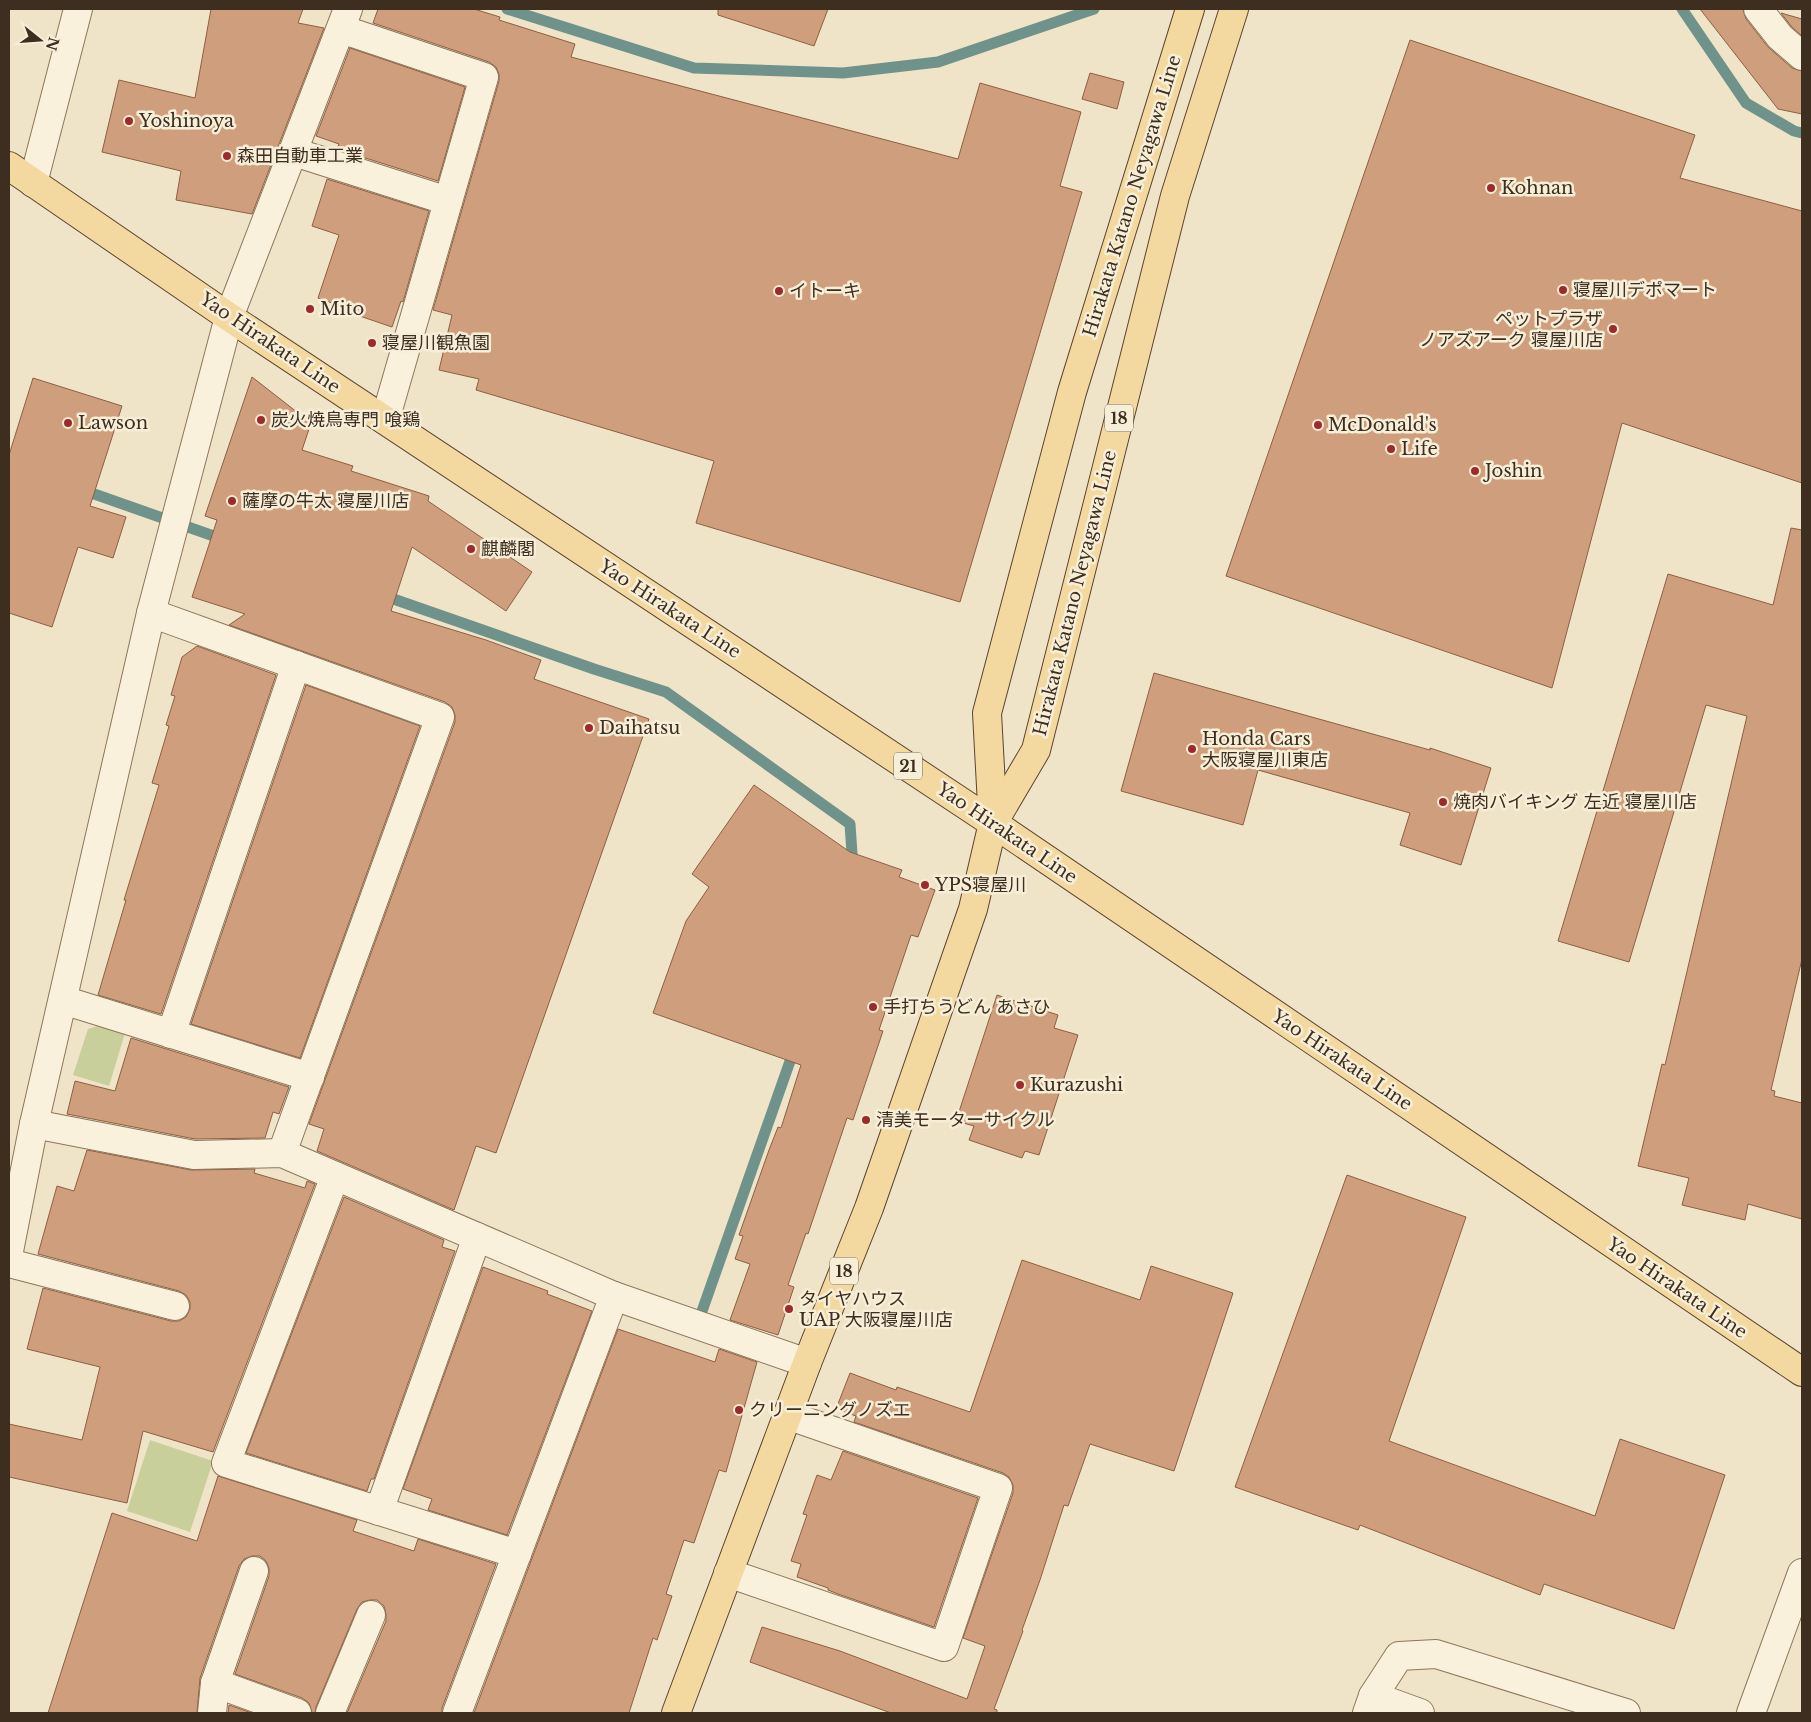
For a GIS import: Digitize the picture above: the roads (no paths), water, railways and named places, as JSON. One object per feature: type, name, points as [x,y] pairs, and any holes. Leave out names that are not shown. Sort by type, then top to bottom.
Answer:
[{"type":"main road","name":"Hirakata Katano Neyagawa Line","points":[[994,823],[987,713],[1072,392],[1190,9]]},
{"type":"main road","name":"Hirakata Katano Neyagawa Line","points":[[676,1713],[807,1363],[869,1208],[973,909],[994,823],[1036,750],[1175,196],[1234,9]]},
{"type":"main road","name":"Yao Hirakata Line","points":[[9,166],[229,317],[994,823],[1802,1372]]},
{"type":"street","points":[[33,183],[78,9]]},
{"type":"street","points":[[1758,9],[1780,37],[1802,56]]},
{"type":"street","points":[[9,1250],[34,1124],[151,613],[229,317],[344,19],[484,77],[385,420]]},
{"type":"street","points":[[294,152],[448,201]]},
{"type":"street","points":[[151,613],[440,718],[282,1153]]},
{"type":"street","points":[[170,1034],[296,665]]},
{"type":"street","points":[[63,1000],[310,1077]]},
{"type":"street","points":[[34,1124],[194,1155],[282,1153],[614,1296],[807,1363]]},
{"type":"street","points":[[335,1176],[226,1463],[517,1554]]},
{"type":"street","points":[[379,1511],[477,1237]]},
{"type":"street","points":[[9,1263],[175,1306]]},
{"type":"street","points":[[458,1713],[614,1296]]},
{"type":"street","points":[[728,1573],[944,1647],[998,1488],[788,1415]]},
{"type":"street","points":[[212,1713],[214,1683],[254,1571]]},
{"type":"street","points":[[1751,1713],[1802,1573]]},
{"type":"street","points":[[330,1713],[370,1615]]},
{"type":"street","points":[[1420,1713],[1370,1704],[1399,1656],[1436,1654],[1626,1713]]},
{"type":"street","points":[[214,1683],[297,1713]]},
{"type":"waterway","points":[[507,9],[694,68],[843,73],[938,62],[1094,9]]},
{"type":"waterway","points":[[1682,9],[1746,103],[1794,131],[1802,133]]},
{"type":"waterway","points":[[80,489],[225,540]]},
{"type":"waterway","points":[[382,595],[594,669],[666,692],[850,824],[853,868]]},
{"type":"waterway","points":[[701,1314],[795,1047]]},
{"type":"place","name":"Yoshinoya","points":[[129,121]]},
{"type":"place","name":"森田自動車工業","points":[[227,156]]},
{"type":"place","name":"Kohnan","points":[[1491,188]]},
{"type":"place","name":"寝屋川デポマート","points":[[1563,290]]},
{"type":"place","name":"イトーキ","points":[[779,291]]},
{"type":"place","name":"Mito","points":[[310,309]]},
{"type":"place","name":"ペットプラザ ノアズアーク 寝屋川店","points":[[1613,329]]},
{"type":"place","name":"寝屋川観魚園","points":[[372,343]]},
{"type":"place","name":"炭火焼鳥専門 喰鶏","points":[[261,420]]},
{"type":"place","name":"Lawson","points":[[68,423]]},
{"type":"place","name":"McDonald's","points":[[1318,425]]},
{"type":"place","name":"Life","points":[[1391,449]]},
{"type":"place","name":"Joshin","points":[[1475,471]]},
{"type":"place","name":"薩摩の牛太 寝屋川店","points":[[232,501]]},
{"type":"place","name":"麒麟閣","points":[[471,549]]},
{"type":"place","name":"Daihatsu","points":[[589,728]]},
{"type":"place","name":"Honda Cars 大阪寝屋川東店","points":[[1192,749]]},
{"type":"place","name":"焼肉バイキング 左近 寝屋川店","points":[[1443,802]]},
{"type":"place","name":"YPS寝屋川","points":[[925,885]]},
{"type":"place","name":"手打ちうどん あさひ","points":[[873,1007]]},
{"type":"place","name":"Kurazushi","points":[[1020,1085]]},
{"type":"place","name":"清美モーターサイクル","points":[[866,1120]]},
{"type":"place","name":"タイヤハウス UAP 大阪寝屋川店","points":[[789,1309]]},
{"type":"place","name":"クリーニングノズエ","points":[[739,1410]]}]
